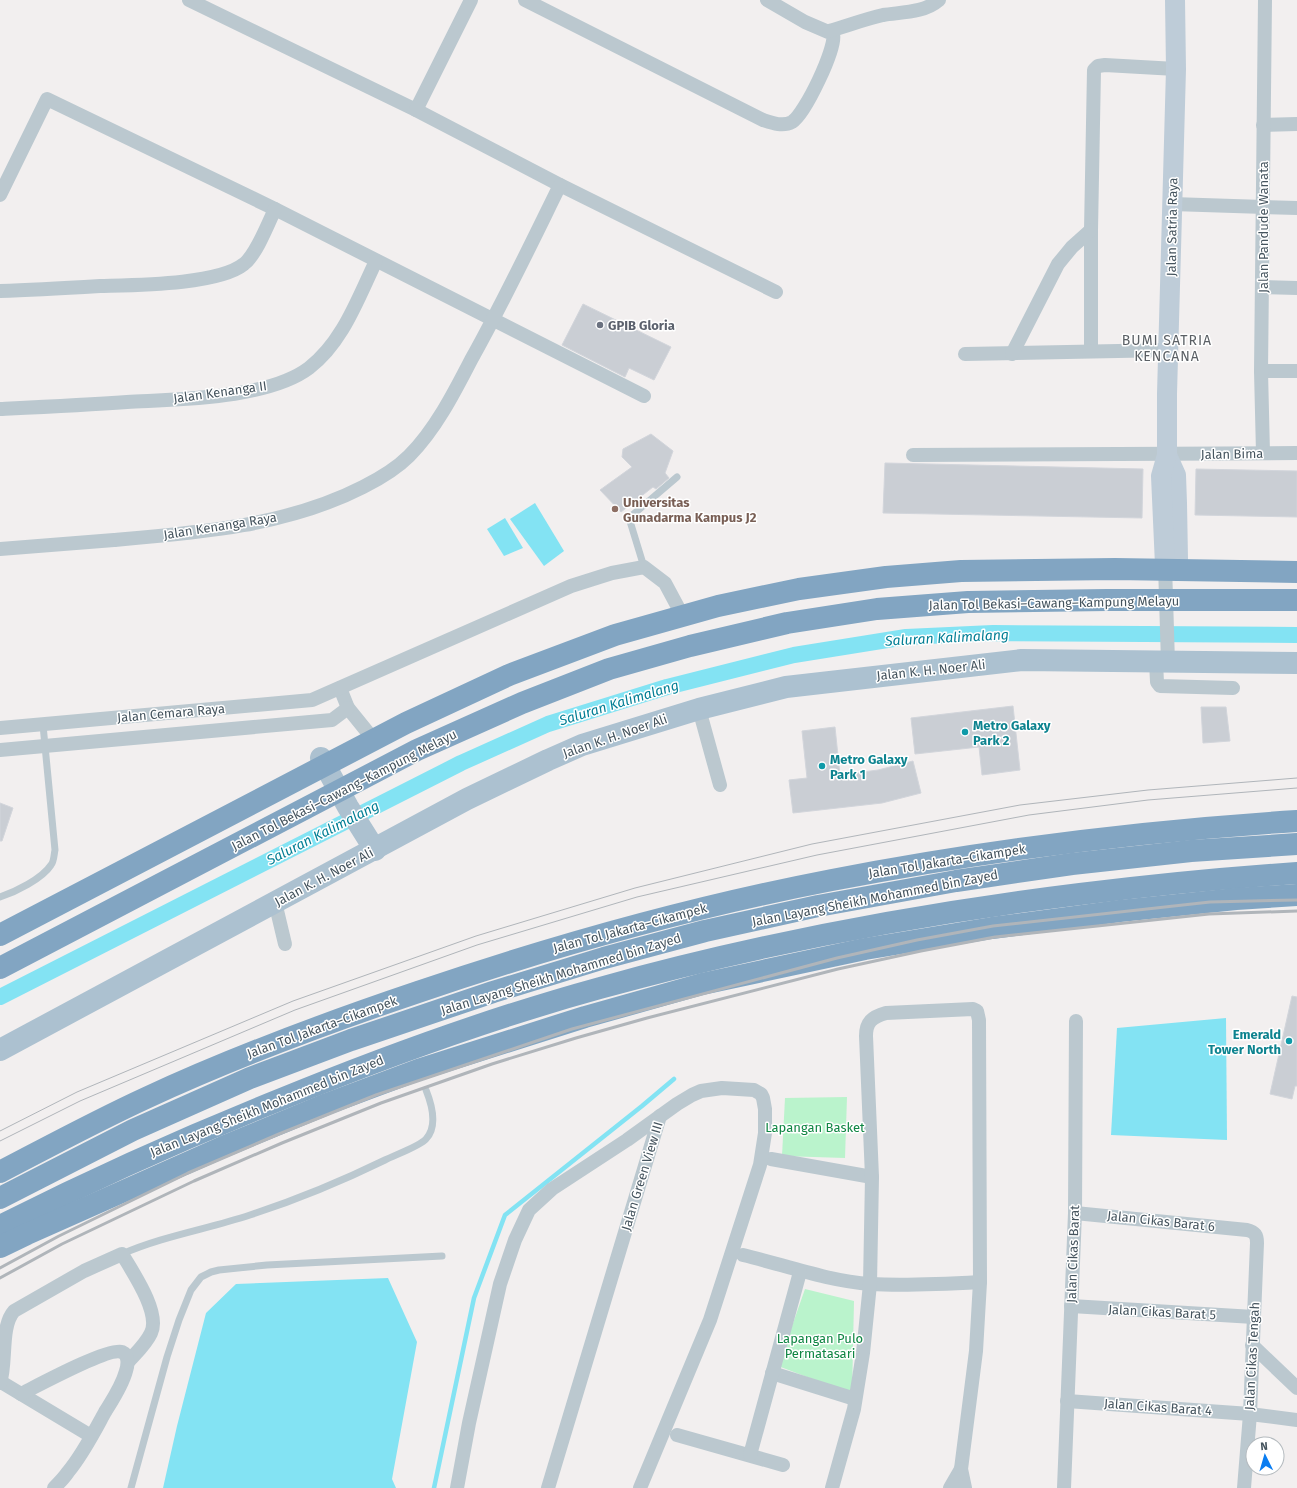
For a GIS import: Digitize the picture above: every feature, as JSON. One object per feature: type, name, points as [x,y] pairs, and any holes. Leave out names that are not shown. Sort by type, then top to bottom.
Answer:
[{"type":"highway","points":[[0,935],[406,723],[509,675],[615,635],[718,606],[799,589],[886,578],[961,571],[1115,569],[1297,572]]},
{"type":"highway","name":"Jalan Tol Bekasi–Cawang–Kampung Melayu","points":[[0,968],[417,750],[522,703],[609,669],[683,648],[787,623],[878,609],[968,602],[1297,600]]},
{"type":"highway","name":"Jalan Tol Jakarta–Cikampek","points":[[0,1172],[145,1098],[262,1048],[349,1015],[478,971],[559,947],[703,908],[830,880],[988,852],[1093,838],[1214,826],[1297,821]]},
{"type":"highway","name":"Jalan Layang Sheikh Mohammed bin Zayed","points":[[0,1198],[133,1130],[250,1078],[351,1040],[493,992],[604,958],[705,931],[818,906],[956,881],[1072,864],[1169,853],[1297,844]]},
{"type":"highway","name":"Jalan Layang Sheikh Mohammed bin Zayed","points":[[0,1226],[68,1191],[193,1135],[314,1085],[482,1024],[597,988],[724,955],[889,922],[1002,904],[1173,883],[1297,873]]},
{"type":"highway","points":[[0,1247],[223,1147],[327,1104],[418,1070],[585,1017],[702,984],[865,949],[992,928],[1120,911],[1236,899],[1297,895]]},
{"type":"main road","points":[[1260,565],[1284,582],[1297,583]]},
{"type":"main road","points":[[0,924],[321,758],[463,687],[550,651],[614,629],[680,611],[799,586],[899,573],[962,567],[1297,565]]},
{"type":"main road","name":"Jalan K. H. Noer Ali","points":[[0,1050],[275,902],[371,844],[582,745],[699,709],[786,687],[1022,660],[1164,658],[1297,663]]},
{"type":"main road","points":[[321,758],[348,807],[371,844]]},
{"type":"street","points":[[190,0],[416,110],[560,186],[776,292]]},
{"type":"street","points":[[416,110],[470,0]]},
{"type":"street","points":[[525,0],[762,120],[780,125],[793,122],[809,101],[834,42],[833,34],[829,31],[805,22],[768,0]]},
{"type":"street","points":[[829,31],[882,16],[921,9],[935,4],[939,0]]},
{"type":"street","name":"Jalan Satria Raya","points":[[1172,565],[1161,476],[1167,455],[1176,69],[1175,0]]},
{"type":"street","name":"Jalan Pandude Wanata","points":[[1263,453],[1261,371],[1265,0]]},
{"type":"street","points":[[1091,351],[1093,75],[1095,69],[1101,65],[1176,69]]},
{"type":"street","points":[[0,195],[47,99],[275,209],[644,396]]},
{"type":"street","points":[[1264,125],[1297,124]]},
{"type":"street","name":"Jalan Kenanga Raya","points":[[0,549],[158,536],[238,526],[297,513],[344,497],[390,471],[408,457],[421,443],[450,400],[493,320],[560,186]]},
{"type":"street","points":[[1172,204],[1297,208]]},
{"type":"street","points":[[0,291],[153,284],[203,278],[229,273],[242,265],[251,256],[275,209]]},
{"type":"street","points":[[1012,354],[1058,264],[1072,247],[1091,230]]},
{"type":"street","name":"Jalan Kenanga II","points":[[0,410],[216,396],[250,391],[294,378],[310,368],[324,354],[336,338],[347,321],[376,261]]},
{"type":"street","points":[[1262,288],[1297,288]]},
{"type":"street","points":[[965,354],[1169,350]]},
{"type":"street","points":[[1261,371],[1297,371]]},
{"type":"street","name":"Jalan Bima","points":[[913,455],[1167,455],[1297,453]]},
{"type":"street","points":[[1172,565],[1167,592],[1164,658],[1157,682],[1160,686],[1233,688]]},
{"type":"street","points":[[644,567],[665,583],[680,611]]},
{"type":"street","name":"Jalan Cemara Raya","points":[[0,728],[312,700],[571,586],[612,573],[644,567]]},
{"type":"street","points":[[340,688],[348,708],[369,734]]},
{"type":"street","name":"Jalan Cemara Raya","points":[[0,750],[332,720],[348,708]]},
{"type":"street","points":[[699,709],[720,786]]},
{"type":"street","points":[[275,902],[285,944]]},
{"type":"street","points":[[832,1488],[854,1409],[863,1353],[870,1284],[872,1176],[866,1036],[867,1024],[874,1017],[886,1013],[975,1010],[978,1013],[980,1020],[980,1282],[976,1351],[961,1469],[965,1488]]},
{"type":"street","name":"Jalan Cikas Barat","points":[[1064,1488],[1075,1213],[1076,1021]]},
{"type":"street","name":"Jalan Green View III","points":[[548,1488],[660,1116],[677,1104],[701,1091],[722,1088],[749,1089],[757,1091],[763,1098],[765,1109],[765,1133],[760,1165],[710,1320],[640,1488]]},
{"type":"street","points":[[457,1488],[474,1400],[500,1284],[515,1240],[529,1210],[552,1189],[627,1140],[660,1116]]},
{"type":"street","points":[[771,1159],[872,1176]]},
{"type":"street","name":"Jalan Cikas Barat 6","points":[[1075,1213],[1247,1230]]},
{"type":"street","name":"Jalan Cikas Tengah","points":[[1244,1488],[1250,1414],[1257,1239],[1253,1231],[1247,1230]]},
{"type":"street","points":[[54,1488],[69,1472],[91,1436],[121,1384],[126,1373],[128,1362],[150,1335],[153,1328],[153,1321],[148,1302],[122,1254],[84,1271],[14,1311],[6,1326],[0,1383],[91,1436]]},
{"type":"street","points":[[743,1255],[771,1262],[800,1272],[870,1284],[924,1285],[980,1282]]},
{"type":"street","points":[[750,1455],[800,1272]]},
{"type":"street","name":"Jalan Cikas Barat 5","points":[[1071,1306],[1254,1317]]},
{"type":"street","points":[[1252,1345],[1297,1388]]},
{"type":"street","points":[[21,1394],[97,1357],[112,1352],[120,1352],[124,1354],[128,1362]]},
{"type":"street","points":[[772,1373],[855,1399]]},
{"type":"street","name":"Jalan Cikas Barat 4","points":[[1067,1401],[1250,1414],[1297,1420]]},
{"type":"street","points":[[677,1435],[783,1465]]},
{"type":"street","points":[[950,1488],[961,1469]]},
{"type":"lane","points":[[644,567],[629,518],[677,477]]},
{"type":"lane","points":[[0,897],[10,894],[35,880],[52,865],[55,850],[43,725]]},
{"type":"lane","points":[[122,1254],[152,1243],[250,1215],[310,1194],[416,1145],[426,1139],[434,1125],[430,1098],[426,1090]]},
{"type":"lane","points":[[131,1488],[167,1357],[179,1320],[191,1290],[201,1277],[219,1270],[267,1265],[442,1256]]},
{"type":"green space","name":"Lapangan Basket","points":[[847,1097],[845,1158],[782,1156],[785,1098]]},
{"type":"green space","name":"Lapangan Pulo Permatasari","points":[[805,1289],[854,1301],[852,1394],[778,1366]]},
{"type":"water","points":[[535,503],[564,551],[544,566],[510,519]]},
{"type":"water","points":[[505,518],[523,548],[504,556],[487,529]]},
{"type":"water","points":[[1226,1018],[1227,1140],[1111,1135],[1117,1028]]},
{"type":"water","points":[[388,1278],[417,1342],[392,1479],[396,1488],[163,1488],[206,1313],[236,1284]]},
{"type":"building","name":"GPIB Gloria","points":[[583,304],[671,347],[654,380],[629,368],[625,377],[562,345]]},
{"type":"building","points":[[651,434],[673,451],[665,473],[669,478],[656,489],[653,487],[621,512],[600,490],[632,467],[622,457],[623,449]]},
{"type":"building","points":[[885,463],[1143,469],[1142,518],[883,513]]},
{"type":"building","points":[[1196,469],[1297,471],[1297,517],[1195,515]]},
{"type":"building","name":"Metro Galaxy Park 2","points":[[1013,706],[1020,770],[982,775],[979,747],[915,754],[911,718]]},
{"type":"building","points":[[1201,707],[1226,707],[1230,741],[1203,743]]},
{"type":"building","name":"Metro Galaxy Park 1","points":[[835,727],[840,775],[878,770],[913,761],[921,793],[882,803],[793,813],[789,780],[807,778],[802,731]]},
{"type":"building","points":[[0,803],[13,808],[2,841],[0,841]]},
{"type":"building","name":"Emerald Tower North","points":[[1292,996],[1297,997],[1297,1086],[1295,1086],[1292,1099],[1270,1094]]},
{"type":"waterway","name":"Saluran Kalimalang","points":[[0,997],[461,763],[548,724],[667,687],[794,655],[906,637],[993,633],[1297,635]]},
{"type":"waterway","points":[[434,1488],[474,1298],[505,1215],[674,1079]]},
{"type":"tram line","points":[[0,1131],[77,1092],[293,1001],[476,936],[635,888],[812,844],[1020,805],[1148,790],[1297,778]]},
{"type":"tram line","points":[[0,1141],[80,1101],[295,1010],[477,945],[637,897],[817,855],[1029,815],[1148,800],[1297,788]]},
{"type":"railway","points":[[0,1268],[59,1236],[188,1173],[279,1134],[376,1095],[572,1029],[837,958],[917,940],[993,926],[1210,902],[1297,900]]},
{"type":"railway","points":[[0,1278],[62,1244],[194,1181],[282,1143],[381,1103],[492,1064],[576,1038],[647,1018],[838,969],[995,937],[1209,914],[1297,911]]},
{"type":"place","name":"GPIB Gloria","points":[[600,325]]},
{"type":"place","name":"Universitas Gunadarma Kampus J2","points":[[615,509]]},
{"type":"place","name":"Metro Galaxy Park 2","points":[[965,732]]},
{"type":"place","name":"Metro Galaxy Park 1","points":[[822,766]]},
{"type":"place","name":"Emerald Tower North","points":[[1289,1041]]},
{"type":"district","name":"BUMI SATRIA KENCANA","points":[[1167,348]]}]
